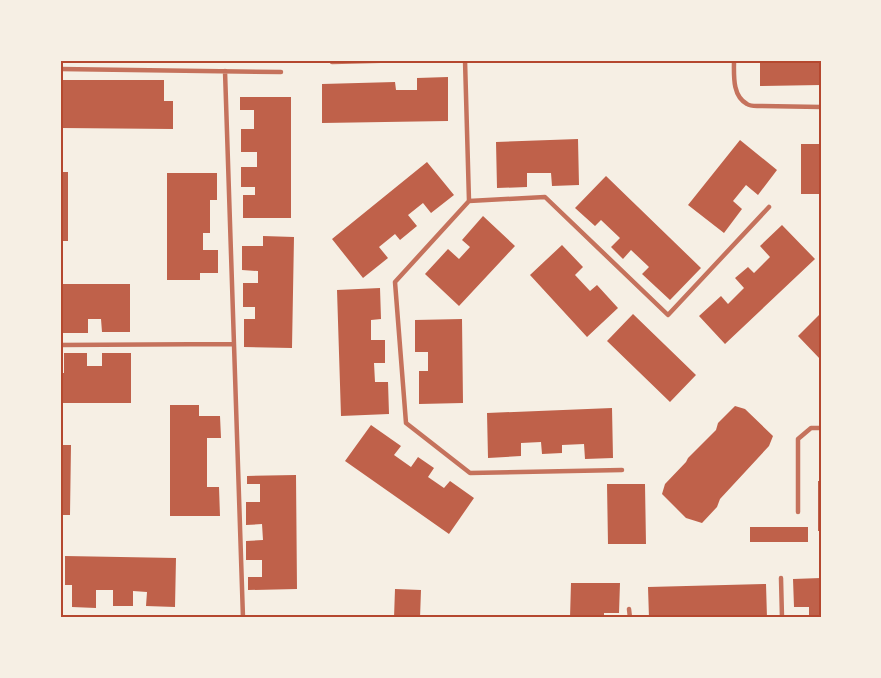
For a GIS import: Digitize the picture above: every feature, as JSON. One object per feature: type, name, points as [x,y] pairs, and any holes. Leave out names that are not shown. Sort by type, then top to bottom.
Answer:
[{"type":"lane","points":[[332,62],[411,60]]},
{"type":"lane","points":[[465,60],[469,201],[395,282],[406,423],[470,473],[622,470]]},
{"type":"lane","points":[[734,60],[736,91],[747,104],[821,107]]},
{"type":"lane","points":[[60,69],[281,72]]},
{"type":"lane","points":[[225,71],[243,618]]},
{"type":"lane","points":[[469,201],[545,197],[668,315],[769,207]]},
{"type":"lane","points":[[60,345],[233,344]]},
{"type":"lane","points":[[798,512],[798,439],[811,428],[821,428]]},
{"type":"lane","points":[[781,578],[782,618]]},
{"type":"lane","points":[[629,609],[630,618]]},
{"type":"building","points":[[760,60],[821,60],[821,85],[760,86]]},
{"type":"building","points":[[448,77],[448,121],[322,123],[322,84],[395,82],[396,90],[417,90],[417,78]]},
{"type":"building","points":[[62,80],[164,80],[164,101],[173,101],[173,129],[62,128]]},
{"type":"building","points":[[240,97],[291,97],[291,218],[243,218],[243,195],[255,195],[255,187],[241,187],[241,167],[257,167],[257,152],[241,152],[241,129],[254,129],[254,110],[240,110]]},
{"type":"building","points":[[578,139],[579,185],[552,186],[551,173],[527,173],[527,187],[497,188],[496,142]]},
{"type":"building","points":[[740,140],[777,170],[758,195],[746,185],[733,201],[742,209],[724,233],[688,205]]},
{"type":"building","points":[[801,144],[821,144],[821,194],[801,194]]},
{"type":"building","points":[[427,162],[454,195],[431,213],[423,203],[408,215],[417,226],[400,240],[395,234],[379,247],[388,258],[363,278],[332,239]]},
{"type":"building","points":[[60,172],[68,172],[68,241],[60,241]]},
{"type":"building","points":[[167,173],[217,173],[217,200],[210,200],[210,233],[203,233],[203,250],[218,250],[218,273],[200,273],[200,280],[167,280]]},
{"type":"building","points":[[606,176],[701,268],[670,300],[642,274],[649,267],[631,250],[623,259],[611,247],[620,238],[601,220],[595,226],[575,208]]},
{"type":"building","points":[[483,216],[515,246],[459,306],[425,274],[448,249],[459,259],[470,247],[462,240]]},
{"type":"building","points":[[782,225],[815,259],[725,344],[699,316],[721,296],[728,304],[744,288],[735,278],[748,267],[754,273],[770,257],[760,246]]},
{"type":"building","points":[[263,236],[294,237],[292,348],[244,347],[244,319],[255,319],[255,307],[243,307],[243,283],[258,283],[258,271],[242,270],[242,246],[263,246]]},
{"type":"building","points":[[562,245],[583,267],[575,275],[590,291],[597,285],[618,308],[587,337],[530,275]]},
{"type":"building","points":[[60,284],[130,284],[130,332],[102,332],[101,319],[88,319],[88,333],[60,333]]},
{"type":"building","points":[[380,288],[381,319],[371,320],[371,340],[385,340],[385,363],[374,363],[375,382],[388,382],[389,414],[341,416],[337,290]]},
{"type":"building","points":[[821,313],[821,360],[798,336]]},
{"type":"building","points":[[633,314],[696,375],[670,402],[607,341]]},
{"type":"building","points":[[462,319],[463,403],[419,404],[419,371],[428,371],[428,352],[415,352],[415,320]]},
{"type":"building","points":[[64,353],[87,353],[87,366],[102,366],[102,353],[131,353],[131,403],[60,403],[60,373],[64,373]]},
{"type":"building","points":[[170,405],[199,405],[199,416],[220,416],[221,438],[207,438],[207,487],[219,487],[220,516],[170,516]]},
{"type":"building","points":[[735,406],[745,409],[773,436],[769,446],[720,499],[717,507],[702,523],[686,518],[662,494],[665,484],[716,430],[718,423]]},
{"type":"building","points":[[612,408],[613,458],[585,459],[584,444],[562,445],[562,453],[542,454],[541,442],[521,443],[521,456],[488,458],[487,413]]},
{"type":"building","points":[[371,425],[401,446],[394,455],[411,467],[418,457],[434,468],[428,477],[444,488],[450,481],[474,498],[449,534],[345,461]]},
{"type":"building","points":[[60,445],[71,445],[70,515],[60,515]]},
{"type":"building","points":[[296,475],[297,589],[248,590],[248,577],[262,577],[262,560],[246,560],[246,541],[263,540],[262,524],[246,525],[246,502],[260,502],[260,484],[247,484],[247,476]]},
{"type":"building","points":[[818,481],[821,481],[821,531],[818,531]]},
{"type":"building","points":[[607,484],[645,484],[646,544],[608,544]]},
{"type":"building","points":[[750,527],[808,527],[808,542],[750,542]]},
{"type":"building","points":[[65,556],[176,558],[175,607],[146,606],[147,592],[133,591],[133,606],[113,606],[113,590],[96,590],[96,608],[72,607],[72,585],[65,585]]},
{"type":"building","points":[[821,578],[821,618],[809,618],[809,607],[794,607],[793,579]]},
{"type":"building","points":[[571,583],[620,583],[619,613],[604,613],[604,618],[570,618]]},
{"type":"building","points":[[766,584],[767,618],[649,618],[648,587]]},
{"type":"building","points":[[395,589],[421,590],[420,618],[394,618]]}]
